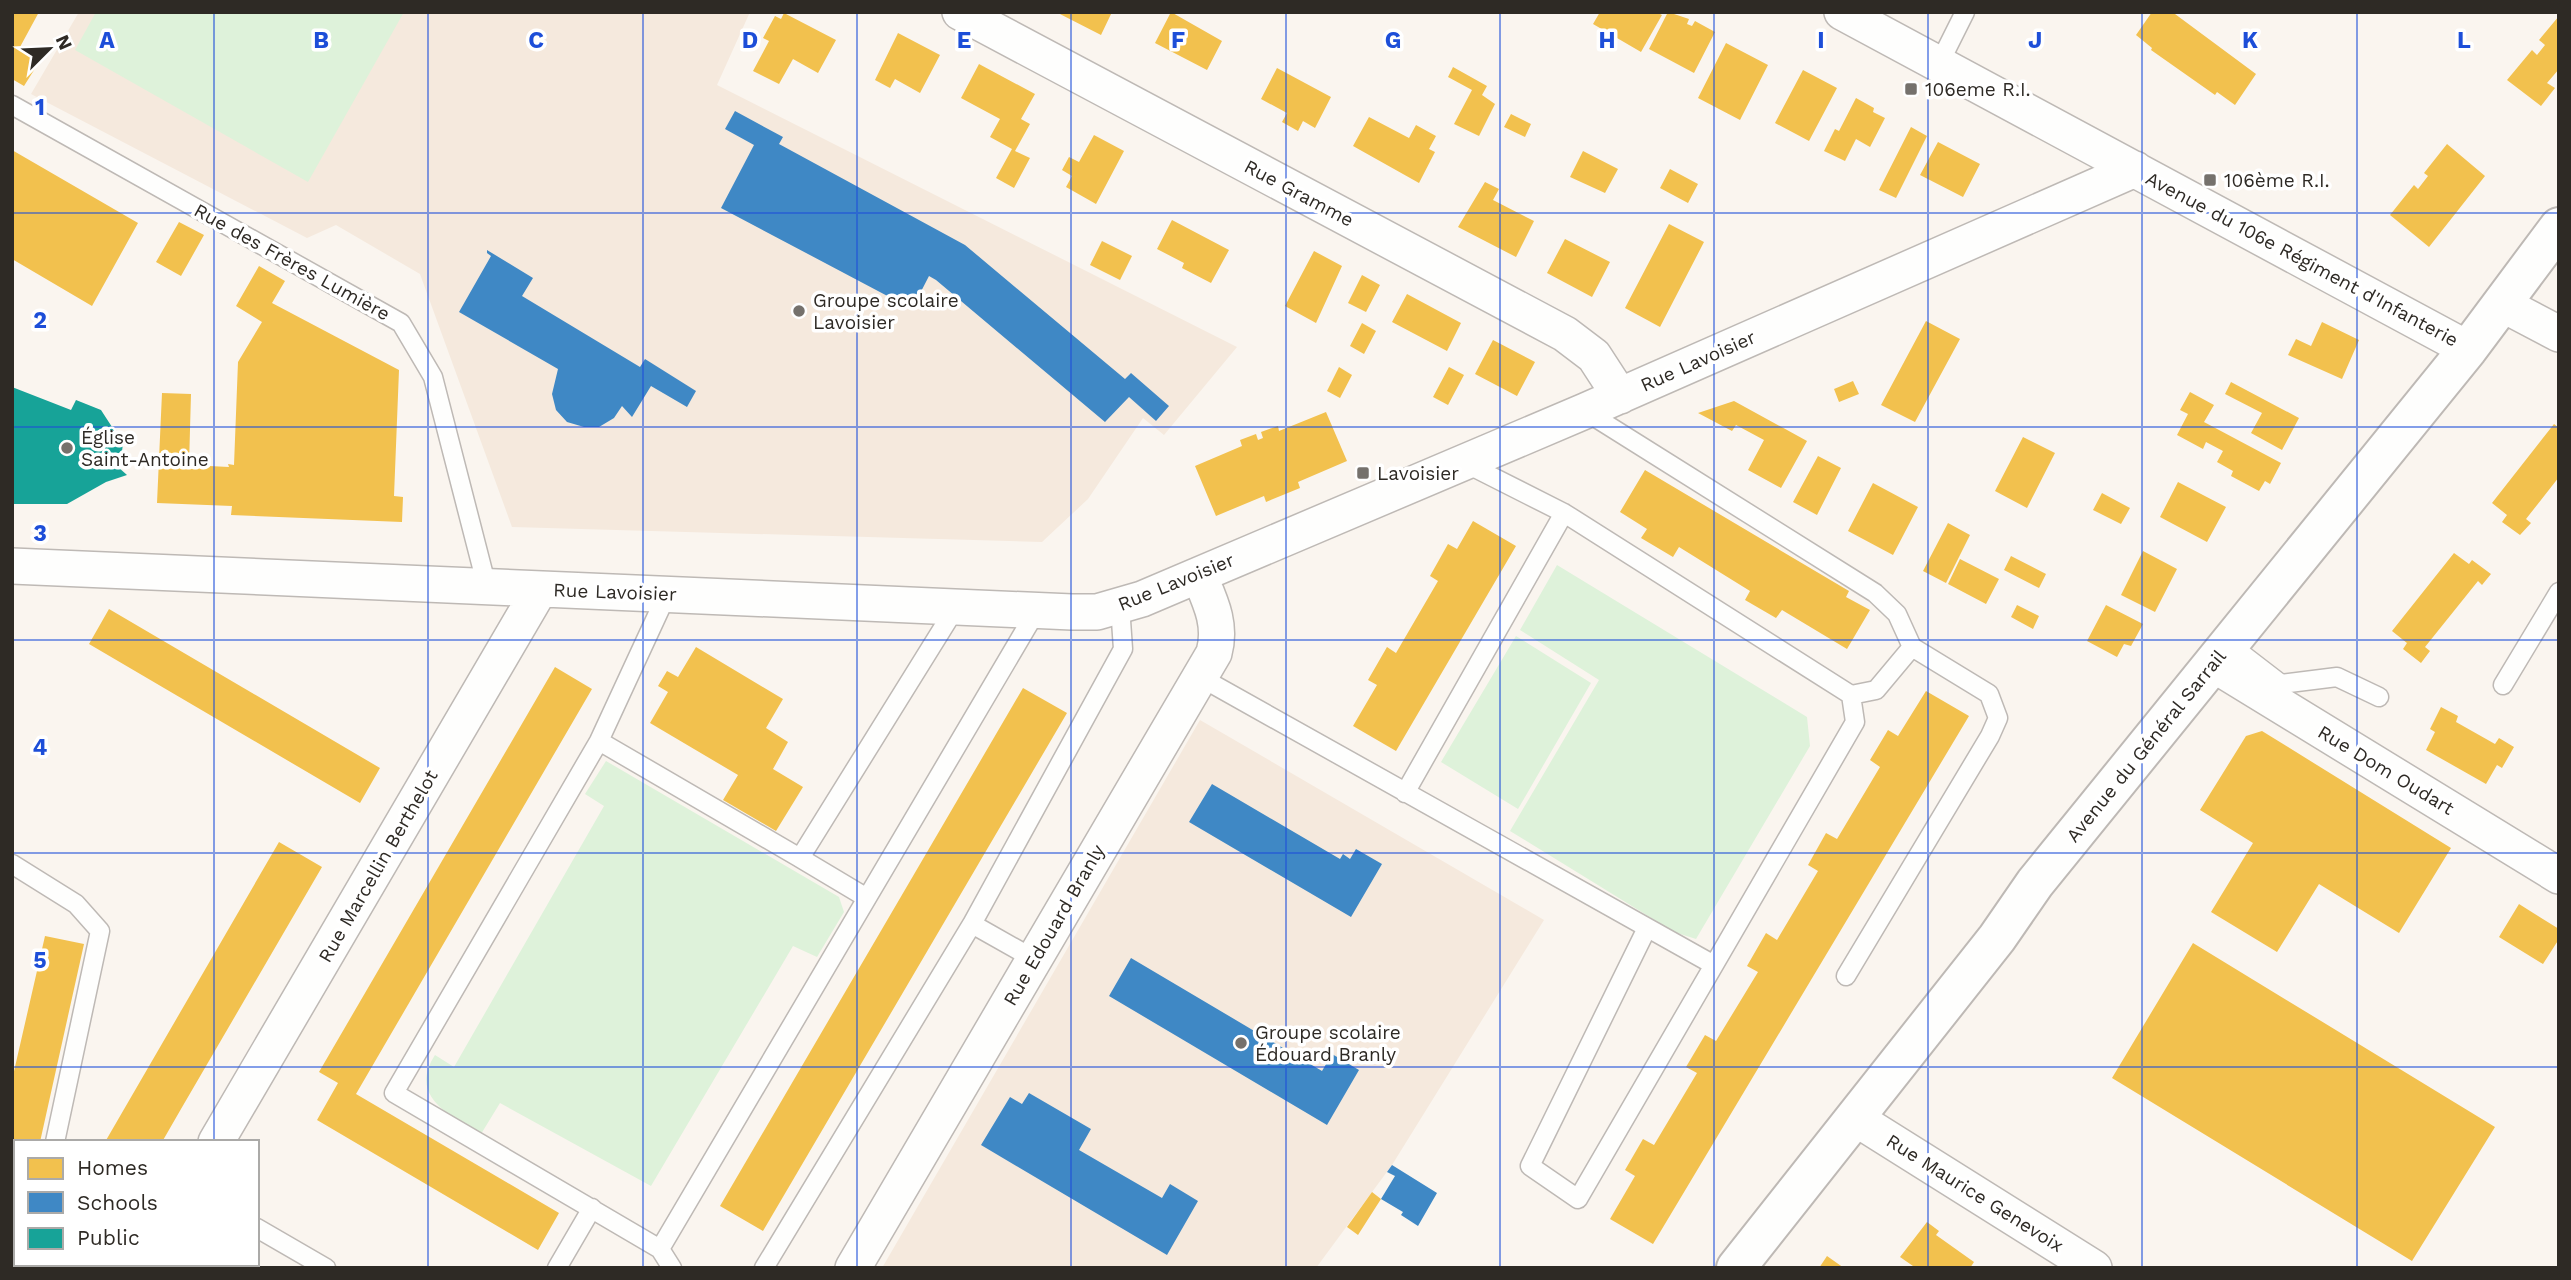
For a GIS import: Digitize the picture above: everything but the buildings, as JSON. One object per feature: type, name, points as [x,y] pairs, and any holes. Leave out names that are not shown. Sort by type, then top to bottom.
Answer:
[{"type":"main road","name":"Avenue du Général Sarrail","points":[[1736,1268],[1997,938],[2035,883],[2468,349],[2559,227]]},
{"type":"street","name":"Rue Gramme","points":[[960,12],[1565,334],[1594,356],[1620,396]]},
{"type":"street","name":"Avenue du 106e Régiment d'Infanterie","points":[[1842,12],[2468,349]]},
{"type":"street","name":"Rue Lavoisier","points":[[12,566],[1097,612],[1120,606],[1199,575],[1585,411],[2135,169]]},
{"type":"street","points":[[2502,304],[2559,334]]},
{"type":"street","name":"Rue Edouard Branly","points":[[853,1268],[1214,653],[1218,638],[1217,622],[1199,575]]},
{"type":"street","name":"Rue Marcellin Berthelot","points":[[217,1140],[540,589]]},
{"type":"street","name":"Rue Dom Oudart","points":[[2221,654],[2559,876]]},
{"type":"street","name":"Rue Maurice Genevoix","points":[[1855,1118],[2094,1268]]},
{"type":"lane","points":[[1939,64],[1965,12]]},
{"type":"lane","name":"Rue des Frères Lumière","points":[[12,105],[401,323],[433,377],[487,587]]},
{"type":"lane","points":[[1585,411],[1875,593],[1897,614],[1912,647],[1989,694],[1998,718],[1990,736],[1846,976]]},
{"type":"lane","points":[[1463,462],[1564,513],[1851,695],[1876,690],[1912,647]]},
{"type":"lane","points":[[1405,793],[1564,513]]},
{"type":"lane","points":[[2503,685],[2559,592]]},
{"type":"lane","points":[[667,594],[599,741],[394,1093],[660,1249],[672,1268]]},
{"type":"lane","points":[[764,1268],[972,925],[1124,649],[1120,606]]},
{"type":"lane","points":[[800,858],[956,607]]},
{"type":"lane","points":[[660,1249],[1037,610]]},
{"type":"lane","points":[[2221,654],[2281,684],[2337,677],[2379,697]]},
{"type":"lane","points":[[1200,677],[1714,965]]},
{"type":"lane","points":[[1647,928],[1530,1166],[1578,1199],[1855,722],[1851,695]]},
{"type":"lane","points":[[599,741],[867,898]]},
{"type":"lane","points":[[12,864],[76,904],[100,931],[55,1140]]},
{"type":"lane","points":[[972,925],[1034,959]]},
{"type":"lane","points":[[556,1268],[592,1208]]},
{"type":"lane","points":[[259,1229],[326,1268]]},
{"type":"shaded area","name":"Groupe scolaire Lavoisier","points":[[79,12],[750,12],[717,85],[1237,347],[1164,435],[1143,418],[1088,499],[1042,542],[512,527],[420,274],[336,225],[307,238],[31,94]]},
{"type":"shaded area","name":"Groupe scolaire Édouard Branly","points":[[1200,720],[1544,920],[1392,1165],[1316,1268],[882,1268]]},
{"type":"green space","points":[[96,12],[404,12],[308,182],[75,50]]},
{"type":"green space","points":[[1557,565],[1807,717],[1810,746],[1696,939],[1674,932],[1510,831],[1599,680],[1520,630]]},
{"type":"green space","points":[[1516,636],[1591,683],[1518,809],[1441,762]]},
{"type":"green space","points":[[606,761],[839,897],[844,912],[817,957],[793,946],[651,1186],[500,1103],[481,1134],[436,1103],[426,1082],[435,1055],[454,1067],[604,806],[585,794]]},
{"type":"place","name":"106eme R.I.","points":[[1911,89]]},
{"type":"place","name":"106ème R.I.","points":[[2210,180]]},
{"type":"place","name":"Groupe scolaire Lavoisier","points":[[799,311]]},
{"type":"place","name":"Église Saint-Antoine","points":[[67,448]]},
{"type":"place","name":"Lavoisier","points":[[1363,473]]},
{"type":"place","name":"Groupe scolaire Édouard Branly","points":[[1241,1043]]}]
